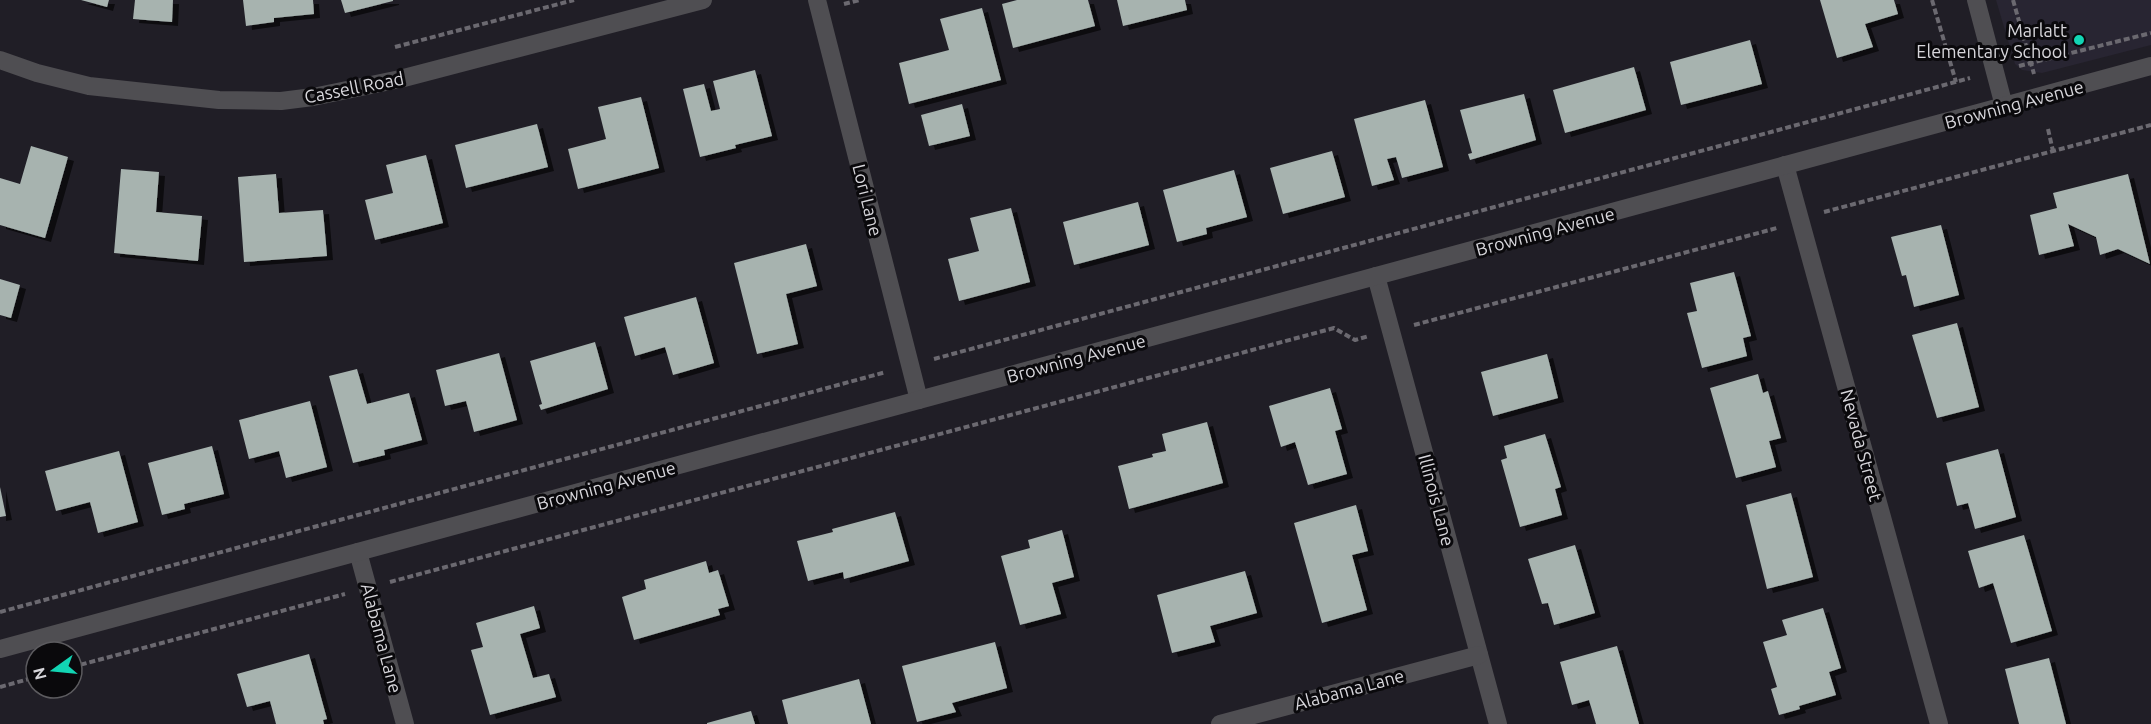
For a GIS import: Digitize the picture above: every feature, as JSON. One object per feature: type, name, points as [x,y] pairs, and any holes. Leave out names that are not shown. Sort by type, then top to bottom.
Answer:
[{"type":"street","name":"Cassell Road","points":[[0,60],[37,73],[89,86],[219,100],[281,101],[313,97],[400,79],[703,0]]},
{"type":"street","name":"Lori Lane","points":[[817,0],[919,400]]},
{"type":"street","points":[[1976,0],[2004,106]]},
{"type":"street","name":"Browning Avenue","points":[[0,649],[2151,66]]},
{"type":"street","name":"Nevada Street","points":[[1785,165],[1939,724]]},
{"type":"street","name":"Illinois Lane","points":[[1376,276],[1498,724]]},
{"type":"street","name":"Alabama Lane","points":[[358,552],[405,724]]},
{"type":"street","name":"Alabama Lane","points":[[1220,724],[1479,655]]},
{"type":"path","points":[[395,47],[574,0]]},
{"type":"path","points":[[1932,0],[1956,82]]},
{"type":"path","points":[[2013,0],[2035,79]]},
{"type":"path","points":[[2015,67],[2151,33]]},
{"type":"path","points":[[0,612],[1970,78]]},
{"type":"path","points":[[84,664],[1334,328],[1355,340],[1776,229],[1799,219],[2151,125]]},
{"type":"path","points":[[2048,129],[2053,152]]},
{"type":"path","points":[[0,687],[24,680]]},
{"type":"shaded area","name":"Marlatt Elementary School","points":[[1996,0],[2151,0],[2151,45],[2042,73],[2022,70],[2015,64]]},
{"type":"building","points":[[81,0],[109,0],[107,7]]},
{"type":"building","points":[[135,0],[173,0],[172,22],[133,19]]},
{"type":"building","points":[[243,0],[313,0],[314,14],[274,18],[274,22],[246,26]]},
{"type":"building","points":[[341,0],[393,0],[393,1],[345,13]]},
{"type":"building","points":[[1017,0],[1088,0],[1095,26],[1013,48],[1002,4]]},
{"type":"building","points":[[1117,0],[1185,0],[1187,10],[1123,26]]},
{"type":"building","points":[[1820,0],[1894,0],[1898,14],[1865,24],[1873,47],[1837,58]]},
{"type":"building","points":[[982,8],[1001,80],[909,104],[899,63],[949,50],[940,19]]},
{"type":"building","points":[[1750,40],[1762,84],[1681,105],[1670,62]]},
{"type":"building","points":[[1634,67],[1646,110],[1565,133],[1553,90]]},
{"type":"building","points":[[755,70],[772,136],[700,157],[683,89],[704,84],[711,111],[720,109],[713,81]]},
{"type":"building","points":[[1524,94],[1536,140],[1470,160],[1468,154],[1472,153],[1460,110]]},
{"type":"building","points":[[641,97],[659,168],[578,189],[568,149],[606,139],[598,107]]},
{"type":"building","points":[[1425,100],[1443,167],[1402,178],[1396,157],[1387,159],[1394,180],[1372,186],[1354,119]]},
{"type":"building","points":[[962,104],[970,136],[929,146],[921,115]]},
{"type":"building","points":[[537,124],[548,167],[466,188],[455,145]]},
{"type":"building","points":[[31,146],[68,157],[45,238],[0,225],[0,178],[20,184]]},
{"type":"building","points":[[1332,151],[1345,197],[1283,214],[1270,168]]},
{"type":"building","points":[[426,155],[443,223],[375,240],[365,200],[393,193],[386,165]]},
{"type":"building","points":[[121,169],[159,172],[156,212],[202,216],[198,261],[114,253]]},
{"type":"building","points":[[1234,170],[1247,217],[1206,228],[1207,234],[1177,242],[1163,190]]},
{"type":"building","points":[[276,174],[279,213],[323,210],[327,256],[244,262],[238,177]]},
{"type":"building","points":[[2128,174],[2150,264],[2118,249],[2100,255],[2096,237],[2068,224],[2074,246],[2039,255],[2030,215],[2057,208],[2053,193]]},
{"type":"building","points":[[1138,202],[1149,245],[1074,265],[1063,222]]},
{"type":"building","points":[[1011,208],[1030,282],[959,301],[948,259],[979,251],[970,218]]},
{"type":"building","points":[[1941,225],[1959,295],[1914,307],[1906,275],[1902,276],[1891,237]]},
{"type":"building","points":[[806,244],[817,286],[786,294],[798,344],[757,354],[734,263]]},
{"type":"building","points":[[1734,272],[1751,336],[1743,338],[1747,356],[1702,368],[1687,313],[1697,311],[1690,283]]},
{"type":"building","points":[[0,279],[20,285],[11,318],[0,315]]},
{"type":"building","points":[[696,297],[714,363],[673,375],[665,347],[635,356],[624,317]]},
{"type":"building","points":[[1957,323],[1979,407],[1937,418],[1912,335]]},
{"type":"building","points":[[595,342],[608,389],[541,410],[539,405],[542,404],[530,361]]},
{"type":"building","points":[[499,353],[517,420],[474,432],[466,401],[445,406],[436,370]]},
{"type":"building","points":[[1547,354],[1558,398],[1493,416],[1481,372]]},
{"type":"building","points":[[357,369],[367,404],[409,393],[422,440],[384,450],[385,455],[353,463],[329,376]]},
{"type":"building","points":[[1758,374],[1763,393],[1768,391],[1781,438],[1769,441],[1776,467],[1736,478],[1710,388]]},
{"type":"building","points":[[1330,388],[1342,429],[1335,431],[1347,474],[1308,485],[1295,442],[1281,447],[1269,406]]},
{"type":"building","points":[[310,401],[327,467],[286,478],[279,451],[249,459],[239,420]]},
{"type":"building","points":[[1207,422],[1223,483],[1129,509],[1118,466],[1153,457],[1152,454],[1166,451],[1162,434]]},
{"type":"building","points":[[1545,434],[1561,487],[1555,489],[1562,515],[1520,527],[1501,460],[1507,458],[1504,446]]},
{"type":"building","points":[[212,446],[224,494],[184,504],[185,509],[162,515],[148,463]]},
{"type":"building","points":[[1998,449],[2016,517],[1975,529],[1968,503],[1957,506],[1946,463]]},
{"type":"building","points":[[119,451],[138,522],[98,533],[90,502],[56,511],[45,471]]},
{"type":"building","points":[[0,487],[6,516],[0,517]]},
{"type":"building","points":[[1791,493],[1813,577],[1767,589],[1746,505]]},
{"type":"building","points":[[1356,505],[1368,551],[1352,555],[1367,610],[1322,623],[1294,523]]},
{"type":"building","points":[[895,512],[909,561],[844,579],[843,572],[808,581],[797,541]]},
{"type":"building","points":[[1062,530],[1074,577],[1052,583],[1061,614],[1020,625],[1001,556],[1030,548],[1028,540]]},
{"type":"building","points":[[2024,535],[2052,631],[2011,643],[1993,583],[1979,588],[1968,551]]},
{"type":"building","points":[[1575,545],[1595,613],[1554,625],[1548,603],[1542,604],[1528,559]]},
{"type":"building","points":[[706,561],[709,573],[718,570],[729,606],[718,609],[720,615],[634,640],[622,597],[646,589],[644,580]]},
{"type":"building","points":[[1245,571],[1257,613],[1210,626],[1215,642],[1172,653],[1157,595]]},
{"type":"building","points":[[534,606],[540,628],[520,634],[533,678],[549,674],[556,697],[490,715],[471,650],[483,647],[476,623]]},
{"type":"building","points":[[1823,608],[1841,668],[1829,672],[1836,695],[1799,706],[1800,709],[1779,715],[1771,689],[1777,687],[1763,642],[1787,635],[1782,620]]},
{"type":"building","points":[[995,642],[1007,688],[952,703],[956,712],[917,722],[902,666]]},
{"type":"building","points":[[1617,646],[1639,724],[1596,724],[1589,700],[1572,705],[1560,662]]},
{"type":"building","points":[[309,654],[327,719],[323,720],[324,724],[276,724],[270,701],[247,707],[237,674]]},
{"type":"building","points":[[2049,658],[2066,724],[2019,724],[2005,669]]},
{"type":"building","points":[[859,679],[871,724],[788,724],[782,700]]},
{"type":"building","points":[[751,711],[755,724],[707,724],[707,723]]},
{"type":"place","name":"Marlatt Elementary School","points":[[2079,40]]}]
